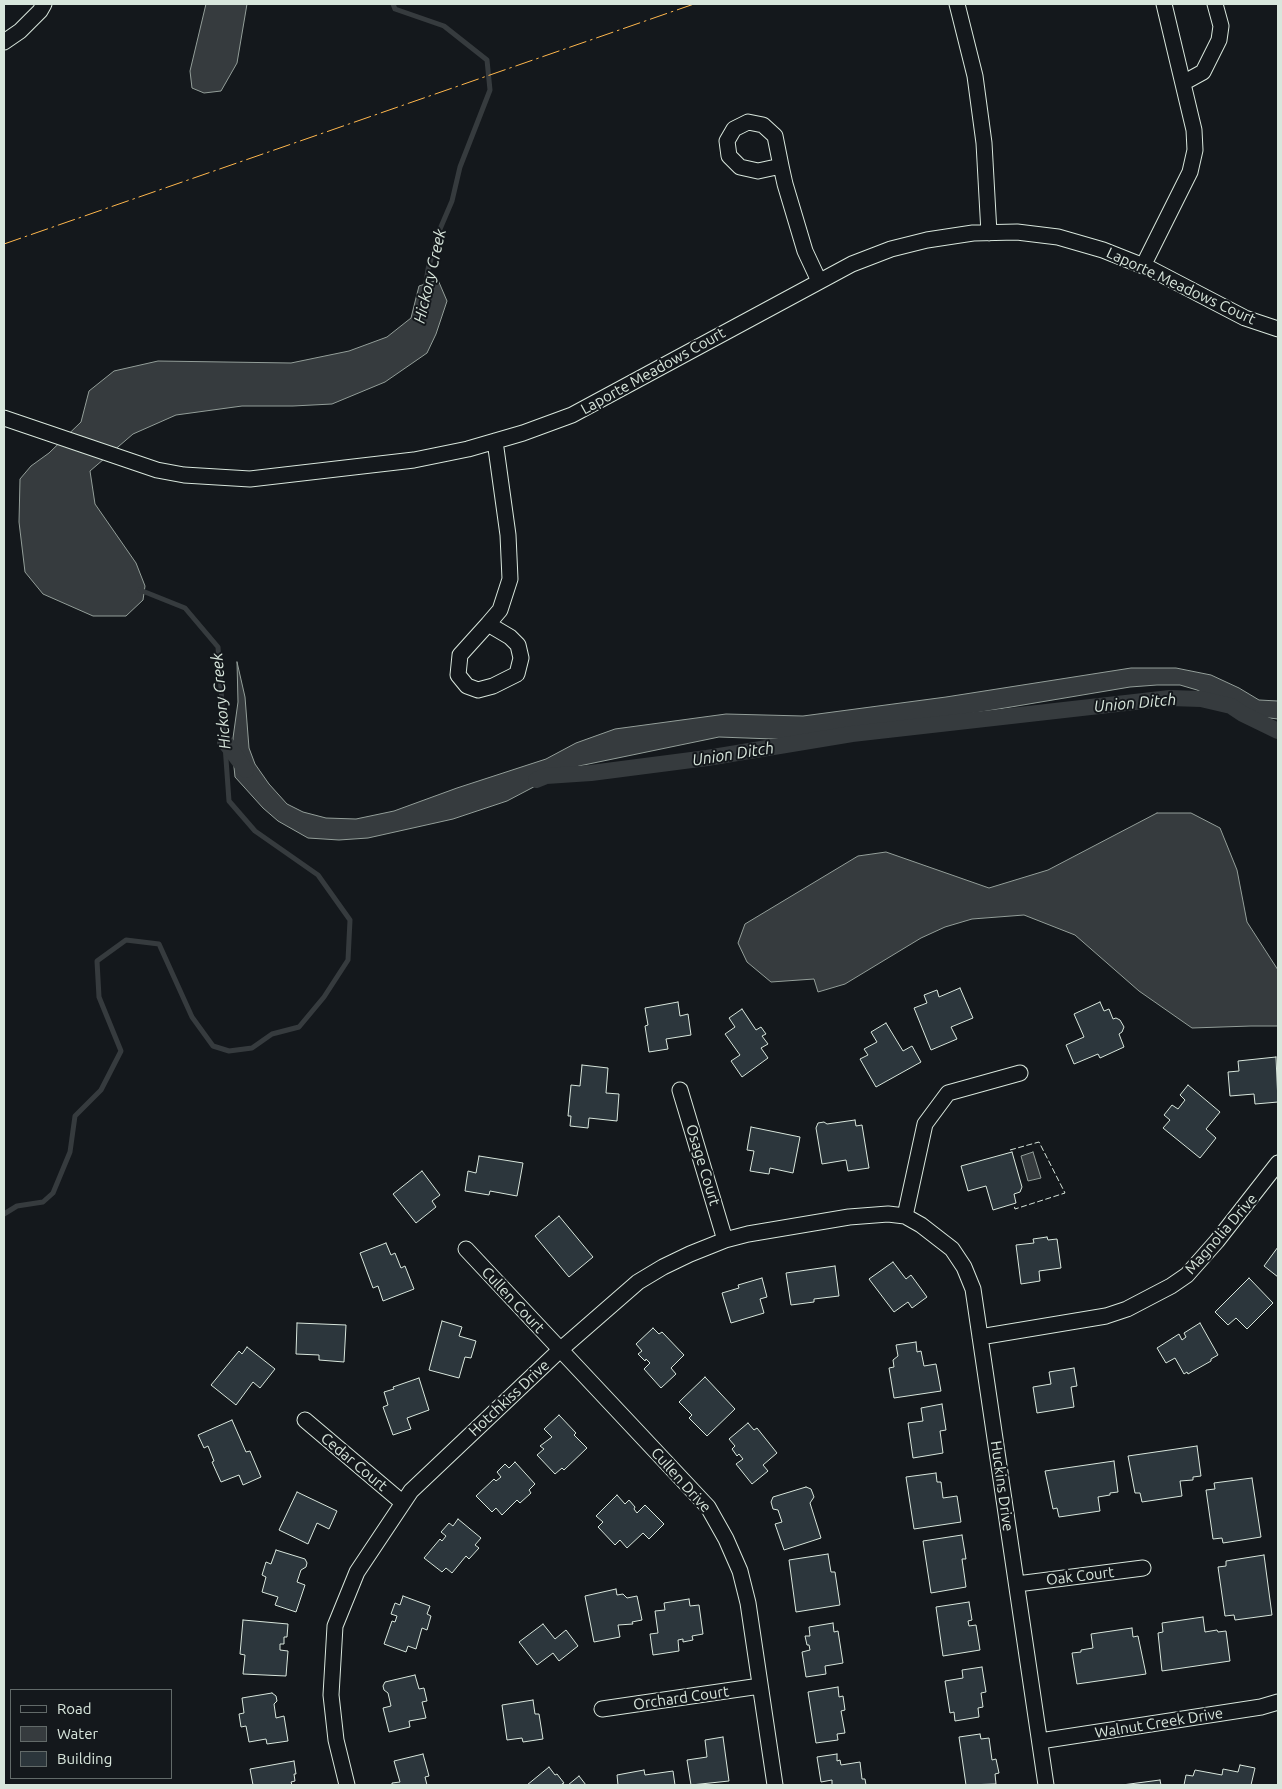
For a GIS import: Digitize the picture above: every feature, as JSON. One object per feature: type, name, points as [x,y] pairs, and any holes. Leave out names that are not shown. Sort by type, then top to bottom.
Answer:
[{"type":"street","points":[[4,42],[20,32],[40,11],[44,4]]},
{"type":"street","points":[[957,4],[975,76],[984,143],[989,233]]},
{"type":"street","points":[[1143,266],[1190,172],[1195,150],[1194,130],[1164,4]]},
{"type":"street","points":[[1183,83],[1203,72],[1219,40],[1221,26],[1215,4]]},
{"type":"street","points":[[781,166],[805,251],[819,281]]},
{"type":"street","name":"Laporte Meadows Court","points":[[4,418],[157,470],[184,475],[250,478],[414,460],[468,449],[572,415],[852,264],[891,249],[927,240],[973,233],[1017,232],[1058,236],[1103,250],[1143,266],[1245,318],[1278,329]]},
{"type":"street","points":[[488,624],[510,637],[518,645],[521,658],[517,674],[493,686],[478,690],[467,686],[458,675],[460,655],[500,610],[510,578],[508,535],[495,441]]},
{"type":"street","points":[[905,1216],[925,1124],[948,1093],[1020,1073]]},
{"type":"street","name":"Osage Court","points":[[680,1090],[725,1240]]},
{"type":"street","name":"Magnolia Drive","points":[[980,1337],[1106,1316],[1148,1299],[1171,1286],[1187,1274],[1217,1241],[1278,1163]]},
{"type":"street","name":"Hotchkiss Drive","points":[[347,1785],[336,1740],[331,1695],[335,1626],[357,1572],[411,1491],[560,1350],[638,1282],[681,1258],[725,1240],[781,1228],[888,1214],[905,1216]]},
{"type":"street","name":"Huckins Drive","points":[[905,1216],[939,1238],[958,1257],[973,1290],[1046,1785]]},
{"type":"street","name":"Cullen Court","points":[[466,1249],[560,1350]]},
{"type":"street","name":"Cullen Drive","points":[[560,1350],[708,1507],[726,1539],[740,1571],[748,1603],[775,1785]]},
{"type":"street","name":"Cedar Court","points":[[304,1420],[402,1503]]},
{"type":"street","name":"Oak Court","points":[[1016,1584],[1144,1568]]},
{"type":"street","name":"Orchard Court","points":[[602,1709],[760,1686]]},
{"type":"street","name":"Walnut Creek Drive","points":[[1040,1741],[1261,1708],[1278,1702]]},
{"type":"water","points":[[206,4],[247,4],[237,63],[221,91],[204,93],[192,88],[190,71]]},
{"type":"water","points":[[438,280],[447,301],[436,334],[427,353],[385,382],[332,404],[242,406],[176,415],[133,434],[90,471],[95,504],[136,563],[145,586],[143,600],[126,616],[93,616],[43,594],[25,572],[19,522],[20,479],[31,466],[49,453],[81,422],[89,391],[114,371],[158,361],[291,363],[349,351],[387,337],[411,318],[419,286]]},
{"type":"water","points":[[237,662],[245,697],[249,748],[255,764],[269,784],[287,804],[303,812],[326,818],[356,819],[394,811],[546,759],[576,743],[615,729],[726,714],[803,716],[946,697],[1131,668],[1176,668],[1211,675],[1259,700],[1278,701],[1278,719],[1235,714],[1219,701],[1197,690],[1180,685],[1157,685],[1130,687],[880,729],[773,739],[719,737],[579,766],[507,801],[453,819],[368,838],[339,840],[308,838],[278,821],[263,808],[235,777],[233,738],[238,702]]},
{"type":"water","points":[[1157,813],[1191,813],[1220,828],[1237,870],[1247,922],[1278,970],[1278,1026],[1192,1028],[1139,991],[1075,935],[1024,915],[972,919],[945,927],[921,938],[845,984],[818,992],[814,979],[771,982],[747,962],[738,943],[745,924],[858,856],[886,852],[989,888],[1048,870]]},
{"type":"water","points":[[1033,1152],[1041,1178],[1028,1181],[1021,1156]]},
{"type":"building","points":[[960,988],[973,1018],[951,1027],[957,1039],[931,1050],[914,1008],[927,1003],[924,995],[937,990],[939,997]]},
{"type":"building","points":[[678,1002],[680,1016],[688,1014],[691,1035],[666,1039],[668,1049],[649,1052],[645,1026],[648,1025],[645,1008]]},
{"type":"building","points":[[1100,1002],[1104,1011],[1109,1009],[1113,1019],[1120,1020],[1124,1027],[1119,1034],[1124,1047],[1100,1058],[1098,1054],[1074,1064],[1066,1045],[1084,1037],[1074,1014]]},
{"type":"building","points":[[742,1009],[756,1030],[761,1027],[766,1034],[762,1036],[768,1044],[761,1048],[768,1058],[742,1077],[731,1061],[740,1055],[725,1034],[735,1027],[729,1018]]},
{"type":"building","points":[[886,1023],[903,1051],[912,1046],[921,1062],[876,1087],[860,1059],[868,1055],[864,1049],[877,1042],[871,1032]]},
{"type":"building","points":[[1276,1057],[1278,1102],[1255,1104],[1254,1094],[1230,1096],[1228,1072],[1239,1071],[1238,1061]]},
{"type":"building","points":[[582,1065],[608,1068],[606,1093],[619,1094],[617,1121],[589,1118],[588,1128],[570,1126],[571,1116],[568,1116],[571,1085],[580,1086]]},
{"type":"building","points":[[1188,1085],[1220,1112],[1206,1129],[1216,1138],[1200,1158],[1163,1128],[1170,1120],[1164,1115],[1172,1105],[1178,1109],[1185,1100],[1180,1095]]},
{"type":"building","points":[[855,1120],[856,1126],[862,1125],[869,1168],[848,1171],[846,1160],[822,1164],[816,1128],[818,1123],[824,1122],[827,1124]]},
{"type":"building","points":[[751,1127],[800,1137],[793,1173],[770,1168],[769,1174],[750,1171],[754,1151],[747,1150]]},
{"type":"building","points":[[1012,1152],[1022,1187],[1020,1192],[1014,1194],[1016,1203],[993,1210],[986,1186],[968,1191],[961,1166]]},
{"type":"building","points":[[479,1156],[523,1163],[517,1196],[490,1191],[489,1195],[465,1191],[468,1171],[476,1173]]},
{"type":"building","points":[[422,1171],[440,1195],[432,1201],[436,1207],[416,1223],[393,1194]]},
{"type":"building","points":[[559,1216],[593,1257],[569,1277],[535,1236]]},
{"type":"building","points":[[1047,1237],[1048,1240],[1057,1239],[1061,1268],[1039,1271],[1040,1281],[1021,1284],[1016,1245],[1034,1243],[1033,1239]]},
{"type":"building","points":[[386,1243],[391,1255],[395,1253],[401,1268],[405,1266],[414,1289],[383,1301],[378,1286],[373,1288],[360,1253]]},
{"type":"building","points":[[1278,1247],[1278,1277],[1264,1266]]},
{"type":"building","points":[[893,1262],[906,1279],[911,1275],[927,1297],[912,1308],[908,1302],[894,1312],[869,1279]]},
{"type":"building","points":[[835,1266],[839,1296],[814,1299],[814,1302],[791,1305],[786,1273]]},
{"type":"building","points":[[762,1278],[767,1297],[760,1299],[764,1313],[731,1323],[722,1293],[739,1288],[738,1285]]},
{"type":"building","points":[[1249,1278],[1273,1303],[1247,1329],[1236,1318],[1228,1325],[1215,1312]]},
{"type":"building","points":[[442,1321],[462,1327],[459,1336],[476,1341],[471,1358],[465,1357],[459,1378],[429,1370]]},
{"type":"building","points":[[297,1323],[346,1325],[344,1362],[319,1360],[319,1355],[296,1354]]},
{"type":"building","points":[[1200,1323],[1218,1355],[1188,1374],[1187,1372],[1184,1374],[1175,1358],[1166,1363],[1157,1348],[1179,1334],[1182,1340],[1186,1337],[1184,1333]]},
{"type":"building","points":[[653,1328],[659,1334],[662,1332],[684,1355],[671,1368],[676,1374],[661,1388],[644,1369],[650,1363],[638,1354],[642,1351],[636,1344]]},
{"type":"building","points":[[916,1342],[917,1352],[921,1351],[924,1366],[936,1364],[941,1391],[894,1398],[889,1368],[894,1367],[893,1360],[898,1356],[896,1345]]},
{"type":"building","points":[[247,1347],[275,1369],[260,1388],[253,1382],[236,1405],[211,1385],[239,1351],[242,1354]]},
{"type":"building","points":[[1074,1368],[1077,1386],[1071,1387],[1074,1407],[1037,1413],[1033,1387],[1051,1384],[1049,1372]]},
{"type":"building","points":[[705,1377],[735,1409],[707,1436],[689,1418],[692,1415],[679,1402]]},
{"type":"building","points":[[419,1378],[429,1410],[407,1418],[411,1429],[393,1435],[383,1407],[388,1405],[384,1392]]},
{"type":"building","points":[[942,1404],[946,1430],[940,1431],[943,1453],[913,1458],[908,1423],[923,1421],[921,1408]]},
{"type":"building","points":[[559,1415],[576,1433],[574,1435],[587,1448],[564,1470],[562,1468],[555,1474],[537,1455],[544,1449],[540,1446],[552,1437],[544,1429]]},
{"type":"building","points":[[232,1420],[246,1452],[250,1451],[261,1477],[243,1485],[239,1475],[221,1482],[212,1462],[214,1461],[208,1446],[204,1448],[198,1435]]},
{"type":"building","points":[[748,1423],[754,1430],[757,1428],[777,1453],[763,1465],[768,1471],[752,1484],[736,1464],[743,1459],[739,1454],[737,1456],[732,1449],[735,1446],[729,1439]]},
{"type":"building","points":[[1197,1446],[1201,1476],[1193,1477],[1193,1480],[1180,1481],[1182,1496],[1142,1502],[1140,1493],[1135,1493],[1128,1456]]},
{"type":"building","points":[[1114,1461],[1118,1492],[1098,1497],[1100,1511],[1059,1517],[1057,1508],[1053,1509],[1045,1471]]},
{"type":"building","points":[[515,1462],[535,1484],[529,1490],[531,1493],[520,1503],[517,1500],[502,1515],[496,1508],[492,1512],[476,1496],[494,1479],[496,1481],[501,1477],[497,1472],[505,1464],[509,1468]]},
{"type":"building","points":[[936,1473],[937,1482],[941,1482],[943,1498],[957,1496],[961,1522],[914,1529],[906,1477]]},
{"type":"building","points":[[1252,1478],[1261,1537],[1223,1543],[1222,1538],[1213,1539],[1206,1490],[1215,1489],[1214,1483]]},
{"type":"building","points":[[806,1487],[811,1489],[814,1497],[810,1503],[821,1538],[784,1550],[775,1524],[782,1522],[778,1510],[773,1509],[771,1502],[773,1497]]},
{"type":"building","points":[[297,1492],[337,1511],[329,1529],[317,1523],[308,1544],[279,1530]]},
{"type":"building","points":[[617,1495],[625,1504],[629,1500],[637,1513],[645,1505],[664,1524],[649,1539],[643,1533],[627,1548],[620,1540],[615,1545],[598,1527],[603,1522],[596,1516]]},
{"type":"building","points":[[458,1519],[481,1538],[475,1545],[479,1548],[469,1559],[466,1556],[452,1573],[446,1568],[442,1572],[424,1558],[440,1539],[442,1541],[446,1536],[441,1532],[449,1523],[453,1526]]},
{"type":"building","points":[[962,1535],[966,1559],[962,1559],[966,1587],[931,1593],[923,1541]]},
{"type":"building","points":[[276,1550],[305,1559],[307,1563],[306,1567],[301,1570],[297,1582],[305,1585],[296,1612],[275,1605],[278,1597],[262,1592],[266,1577],[262,1575],[266,1562],[271,1564]]},
{"type":"building","points":[[828,1554],[831,1572],[835,1572],[840,1605],[796,1612],[789,1560]]},
{"type":"building","points":[[1264,1555],[1272,1615],[1235,1620],[1234,1615],[1225,1616],[1218,1567],[1226,1566],[1226,1561]]},
{"type":"building","points":[[616,1589],[617,1595],[623,1594],[627,1598],[637,1596],[642,1620],[632,1622],[633,1624],[618,1625],[620,1637],[594,1642],[585,1596]]},
{"type":"building","points":[[403,1596],[430,1606],[427,1614],[431,1616],[427,1630],[422,1628],[416,1649],[408,1646],[406,1652],[384,1644],[392,1621],[395,1622],[397,1616],[391,1614],[395,1603],[400,1605]]},
{"type":"building","points":[[689,1599],[690,1606],[699,1605],[703,1634],[692,1636],[693,1640],[683,1642],[683,1639],[678,1640],[679,1651],[653,1655],[650,1634],[658,1633],[655,1611],[665,1610],[664,1603]]},
{"type":"building","points":[[969,1602],[972,1620],[968,1621],[969,1626],[976,1625],[980,1650],[943,1656],[936,1607]]},
{"type":"building","points":[[1203,1617],[1205,1632],[1226,1631],[1230,1661],[1162,1671],[1158,1633],[1163,1632],[1162,1623]]},
{"type":"building","points":[[243,1620],[288,1624],[287,1637],[284,1637],[284,1644],[280,1644],[280,1650],[288,1651],[286,1676],[243,1674],[245,1655],[240,1654]]},
{"type":"building","points":[[833,1623],[834,1632],[838,1631],[843,1663],[825,1666],[826,1674],[806,1677],[802,1652],[810,1650],[805,1636],[810,1636],[809,1627]]},
{"type":"building","points":[[543,1624],[555,1639],[566,1630],[578,1646],[559,1661],[553,1653],[537,1665],[519,1642]]},
{"type":"building","points":[[1132,1628],[1133,1637],[1138,1636],[1146,1674],[1077,1684],[1072,1653],[1093,1648],[1091,1634]]},
{"type":"building","points":[[982,1667],[986,1692],[981,1693],[983,1707],[978,1708],[979,1717],[955,1721],[954,1712],[950,1713],[945,1681],[963,1678],[962,1670]]},
{"type":"building","points":[[415,1675],[419,1689],[424,1688],[427,1701],[422,1702],[426,1718],[409,1721],[410,1727],[389,1732],[383,1708],[391,1706],[388,1693],[384,1690],[383,1686],[385,1682]]},
{"type":"building","points":[[838,1687],[839,1697],[843,1696],[845,1710],[841,1711],[845,1733],[837,1734],[838,1740],[816,1743],[808,1692]]},
{"type":"building","points":[[272,1693],[276,1696],[277,1701],[274,1704],[276,1718],[284,1716],[288,1741],[267,1744],[266,1739],[249,1742],[246,1726],[241,1727],[239,1714],[244,1713],[242,1698]]},
{"type":"building","points":[[533,1700],[535,1714],[539,1714],[543,1739],[523,1742],[522,1738],[507,1740],[502,1705]]},
{"type":"building","points":[[980,1734],[981,1739],[989,1738],[992,1760],[996,1759],[999,1773],[995,1774],[996,1784],[966,1785],[959,1737]]},
{"type":"building","points":[[723,1737],[729,1781],[691,1785],[687,1760],[707,1757],[705,1740]]},
{"type":"building","points":[[423,1754],[429,1776],[425,1777],[427,1785],[392,1785],[392,1783],[400,1782],[394,1761]]},
{"type":"building","points":[[837,1754],[837,1761],[840,1760],[841,1765],[860,1762],[862,1779],[865,1779],[866,1785],[832,1785],[832,1780],[821,1782],[817,1757]]},
{"type":"building","points":[[294,1761],[296,1774],[294,1774],[295,1781],[291,1782],[292,1785],[253,1785],[250,1769]]},
{"type":"building","points":[[1240,1765],[1255,1768],[1251,1785],[1184,1785],[1186,1775],[1193,1776],[1195,1770],[1222,1775],[1223,1769],[1238,1772]]},
{"type":"building","points":[[549,1767],[555,1775],[557,1774],[564,1785],[527,1785]]},
{"type":"building","points":[[644,1770],[645,1775],[673,1771],[675,1785],[618,1785],[617,1775]]},
{"type":"building","points":[[579,1776],[586,1785],[568,1785]]},
{"type":"building","points":[[1160,1780],[1161,1785],[1122,1785]]},
{"type":"waterway","name":"Hickory Creek","points":[[393,4],[395,9],[444,26],[487,60],[490,90],[460,167],[452,201],[440,229],[428,269],[425,289]]},
{"type":"waterway","name":"Hickory Creek","points":[[4,1214],[17,1206],[43,1202],[53,1193],[70,1152],[75,1116],[101,1090],[121,1051],[99,997],[97,961],[126,940],[159,944],[192,1017],[213,1046],[229,1051],[252,1048],[272,1034],[299,1027],[324,997],[348,960],[350,920],[318,875],[255,831],[229,801],[218,647],[185,608],[140,590]]},
{"type":"waterway","name":"Union Ditch","points":[[536,780],[546,776],[591,773],[707,758],[852,734],[1170,698],[1201,699],[1231,706],[1278,731]]},
{"type":"waterway","name":"Union Ditch","points":[[225,742],[246,770]]},
{"type":"fence","points":[[1010,1150],[1039,1142],[1065,1193],[1015,1209],[1014,1205]]},
{"type":"power","points":[[4,244],[694,4]]}]
